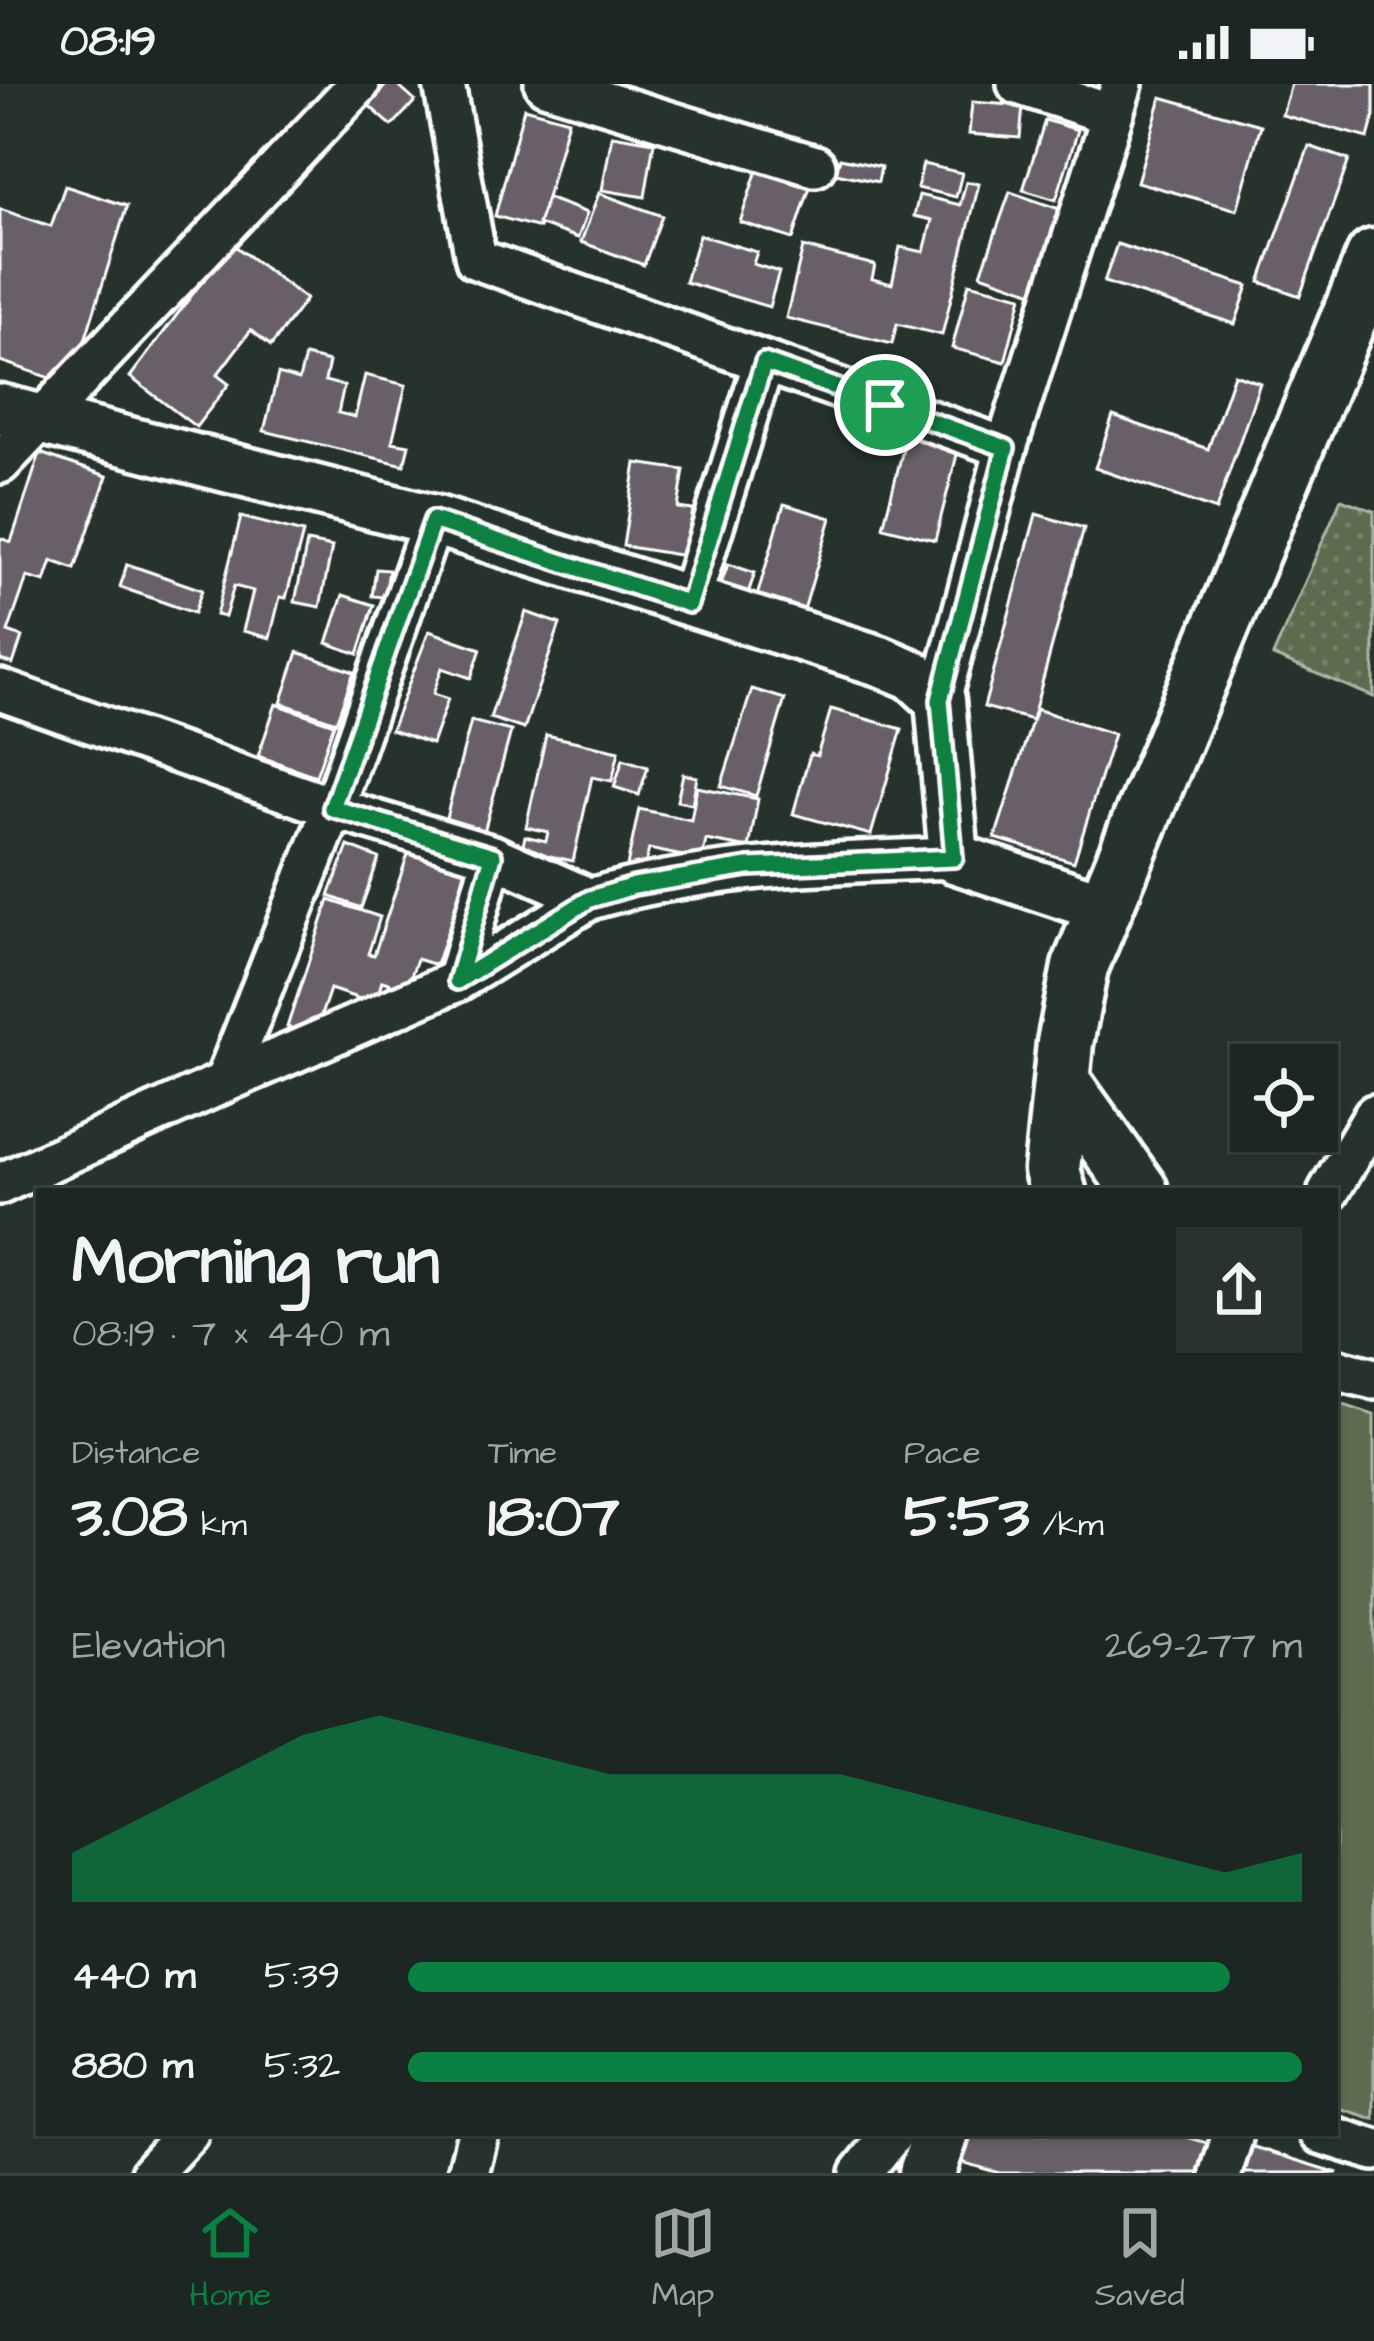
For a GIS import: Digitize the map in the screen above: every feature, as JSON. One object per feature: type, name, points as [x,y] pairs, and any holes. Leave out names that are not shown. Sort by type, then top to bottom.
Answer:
[{"type":"main road","points":[[1057,1188],[1052,1170],[1080,967],[1374,257]]},
{"type":"main road","points":[[1064,1083],[1138,1188]]},
{"type":"street","points":[[0,463],[21,414],[359,84]]},
{"type":"street","points":[[444,84],[476,259],[1006,448]]},
{"type":"street","points":[[545,84],[815,166]]},
{"type":"street","points":[[954,858],[940,700],[1006,448],[1117,99],[1018,84]]},
{"type":"street","points":[[689,604],[764,362]]},
{"type":"street","points":[[21,414],[433,520],[880,661],[913,675],[940,700]]},
{"type":"street","points":[[225,1082],[332,808],[433,520]]},
{"type":"street","points":[[0,690],[332,808],[493,856],[590,899]]},
{"type":"street","points":[[457,981],[493,856]]},
{"type":"street","points":[[0,1184],[457,981],[590,899],[634,886],[748,867],[954,858],[1105,908]]},
{"type":"street","points":[[1331,1188],[1374,1114]]},
{"type":"street","points":[[1338,1370],[1374,1379]]},
{"type":"street","points":[[151,2173],[185,2136]]},
{"type":"street","points":[[468,2173],[477,2136]]},
{"type":"street","points":[[1330,2136],[1374,2150]]},
{"type":"street","points":[[861,2173],[926,2156]]},
{"type":"green space","points":[[1341,499],[1374,511],[1374,697],[1273,656]]},
{"type":"green space","points":[[1338,1403],[1374,1415],[1374,2119],[1338,2108]]},
{"type":"building","points":[[387,84],[396,84],[415,101],[392,126],[368,105]]},
{"type":"building","points":[[1291,84],[1374,84],[1368,138],[1282,115]]},
{"type":"building","points":[[1161,97],[1261,125],[1237,210],[1137,182]]},
{"type":"building","points":[[972,102],[1023,106],[1020,138],[969,134]]},
{"type":"building","points":[[524,108],[568,120],[539,228],[495,216]]},
{"type":"building","points":[[1045,120],[1078,130],[1056,200],[1023,190]]},
{"type":"building","points":[[612,135],[654,142],[645,197],[602,190]]},
{"type":"building","points":[[1309,146],[1349,160],[1300,296],[1260,282]]},
{"type":"building","points":[[840,158],[881,167],[878,182],[836,173]]},
{"type":"building","points":[[923,164],[962,173],[956,197],[917,188]]},
{"type":"building","points":[[757,170],[810,187],[793,239],[740,222]]},
{"type":"building","points":[[966,182],[979,184],[942,335],[897,324],[892,344],[786,318],[803,247],[875,265],[872,279],[892,284],[900,247],[924,252],[932,220],[914,216],[919,195],[960,205]]},
{"type":"building","points":[[65,186],[127,206],[71,385],[0,361],[0,209],[51,226]]},
{"type":"building","points":[[1010,192],[1065,211],[1036,293],[981,274]]},
{"type":"building","points":[[599,193],[662,216],[644,265],[581,242]]},
{"type":"building","points":[[547,198],[587,213],[578,238],[538,224]]},
{"type":"building","points":[[699,235],[757,252],[753,264],[779,272],[769,307],[685,282]]},
{"type":"building","points":[[231,243],[306,299],[271,346],[251,330],[217,375],[229,384],[196,427],[130,377]]},
{"type":"building","points":[[1117,244],[1248,286],[1235,324],[1104,282]]},
{"type":"building","points":[[969,283],[1022,296],[1005,362],[952,348]]},
{"type":"building","points":[[305,356],[329,362],[325,381],[344,386],[338,413],[355,417],[365,375],[406,385],[392,442],[409,445],[404,465],[264,431],[278,374],[299,380]]},
{"type":"building","points":[[1234,374],[1260,383],[1216,510],[1095,468],[1113,416],[1208,449]]},
{"type":"building","points":[[908,430],[960,443],[935,540],[883,527]]},
{"type":"building","points":[[40,453],[107,476],[75,569],[52,561],[45,582],[27,577],[8,632],[22,637],[13,664],[0,660],[0,538],[11,542]]},
{"type":"building","points":[[636,463],[684,470],[678,508],[693,510],[685,556],[623,546]]},
{"type":"building","points":[[784,504],[831,518],[804,610],[757,596]]},
{"type":"building","points":[[1036,514],[1084,528],[1032,720],[984,707]]},
{"type":"building","points":[[241,517],[303,533],[270,638],[243,631],[253,591],[234,586],[225,617],[216,615]]},
{"type":"building","points":[[307,542],[332,547],[320,607],[295,602]]},
{"type":"building","points":[[127,564],[202,590],[194,613],[120,587]]},
{"type":"building","points":[[728,564],[755,573],[747,596],[720,587]]},
{"type":"building","points":[[376,569],[389,570],[385,597],[372,596]]},
{"type":"building","points":[[343,595],[374,605],[358,654],[327,643]]},
{"type":"building","points":[[526,612],[560,624],[524,729],[490,718]]},
{"type":"building","points":[[429,631],[481,649],[471,678],[442,668],[433,694],[448,699],[432,744],[391,730]]},
{"type":"building","points":[[298,652],[354,672],[336,722],[281,703]]},
{"type":"building","points":[[752,689],[785,699],[756,796],[721,786]]},
{"type":"building","points":[[276,704],[334,724],[316,776],[258,756]]},
{"type":"building","points":[[831,709],[902,729],[871,835],[793,814],[810,754],[817,756]]},
{"type":"building","points":[[1036,709],[1114,734],[1074,862],[995,838]]},
{"type":"building","points":[[471,721],[511,731],[484,832],[445,822]]},
{"type":"building","points":[[546,735],[619,751],[612,781],[592,777],[573,861],[522,850],[525,836],[546,841],[548,832],[526,827]]},
{"type":"building","points":[[623,759],[648,767],[639,795],[614,787]]},
{"type":"building","points":[[683,774],[697,777],[692,804],[677,801]]},
{"type":"building","points":[[697,787],[758,799],[749,848],[706,840],[702,860],[649,849],[644,869],[627,866],[639,809],[691,820]]},
{"type":"building","points":[[413,839],[472,859],[436,965],[417,959],[406,989],[382,981],[375,1004],[330,989],[314,1036],[287,1027],[329,900],[380,917],[368,954],[374,955]]},
{"type":"building","points":[[348,846],[379,858],[361,908],[329,896]]},
{"type":"building","points":[[969,2136],[1184,2136],[1207,2143],[1198,2173],[999,2173],[961,2162]]},
{"type":"building","points":[[1241,2143],[1338,2173],[1232,2173]]},
{"type":"route","points":[[764,362],[885,405],[1006,448],[940,700],[954,858],[748,867],[634,886],[590,899],[457,981],[493,856],[332,808],[433,520],[689,604],[764,362]]}]
